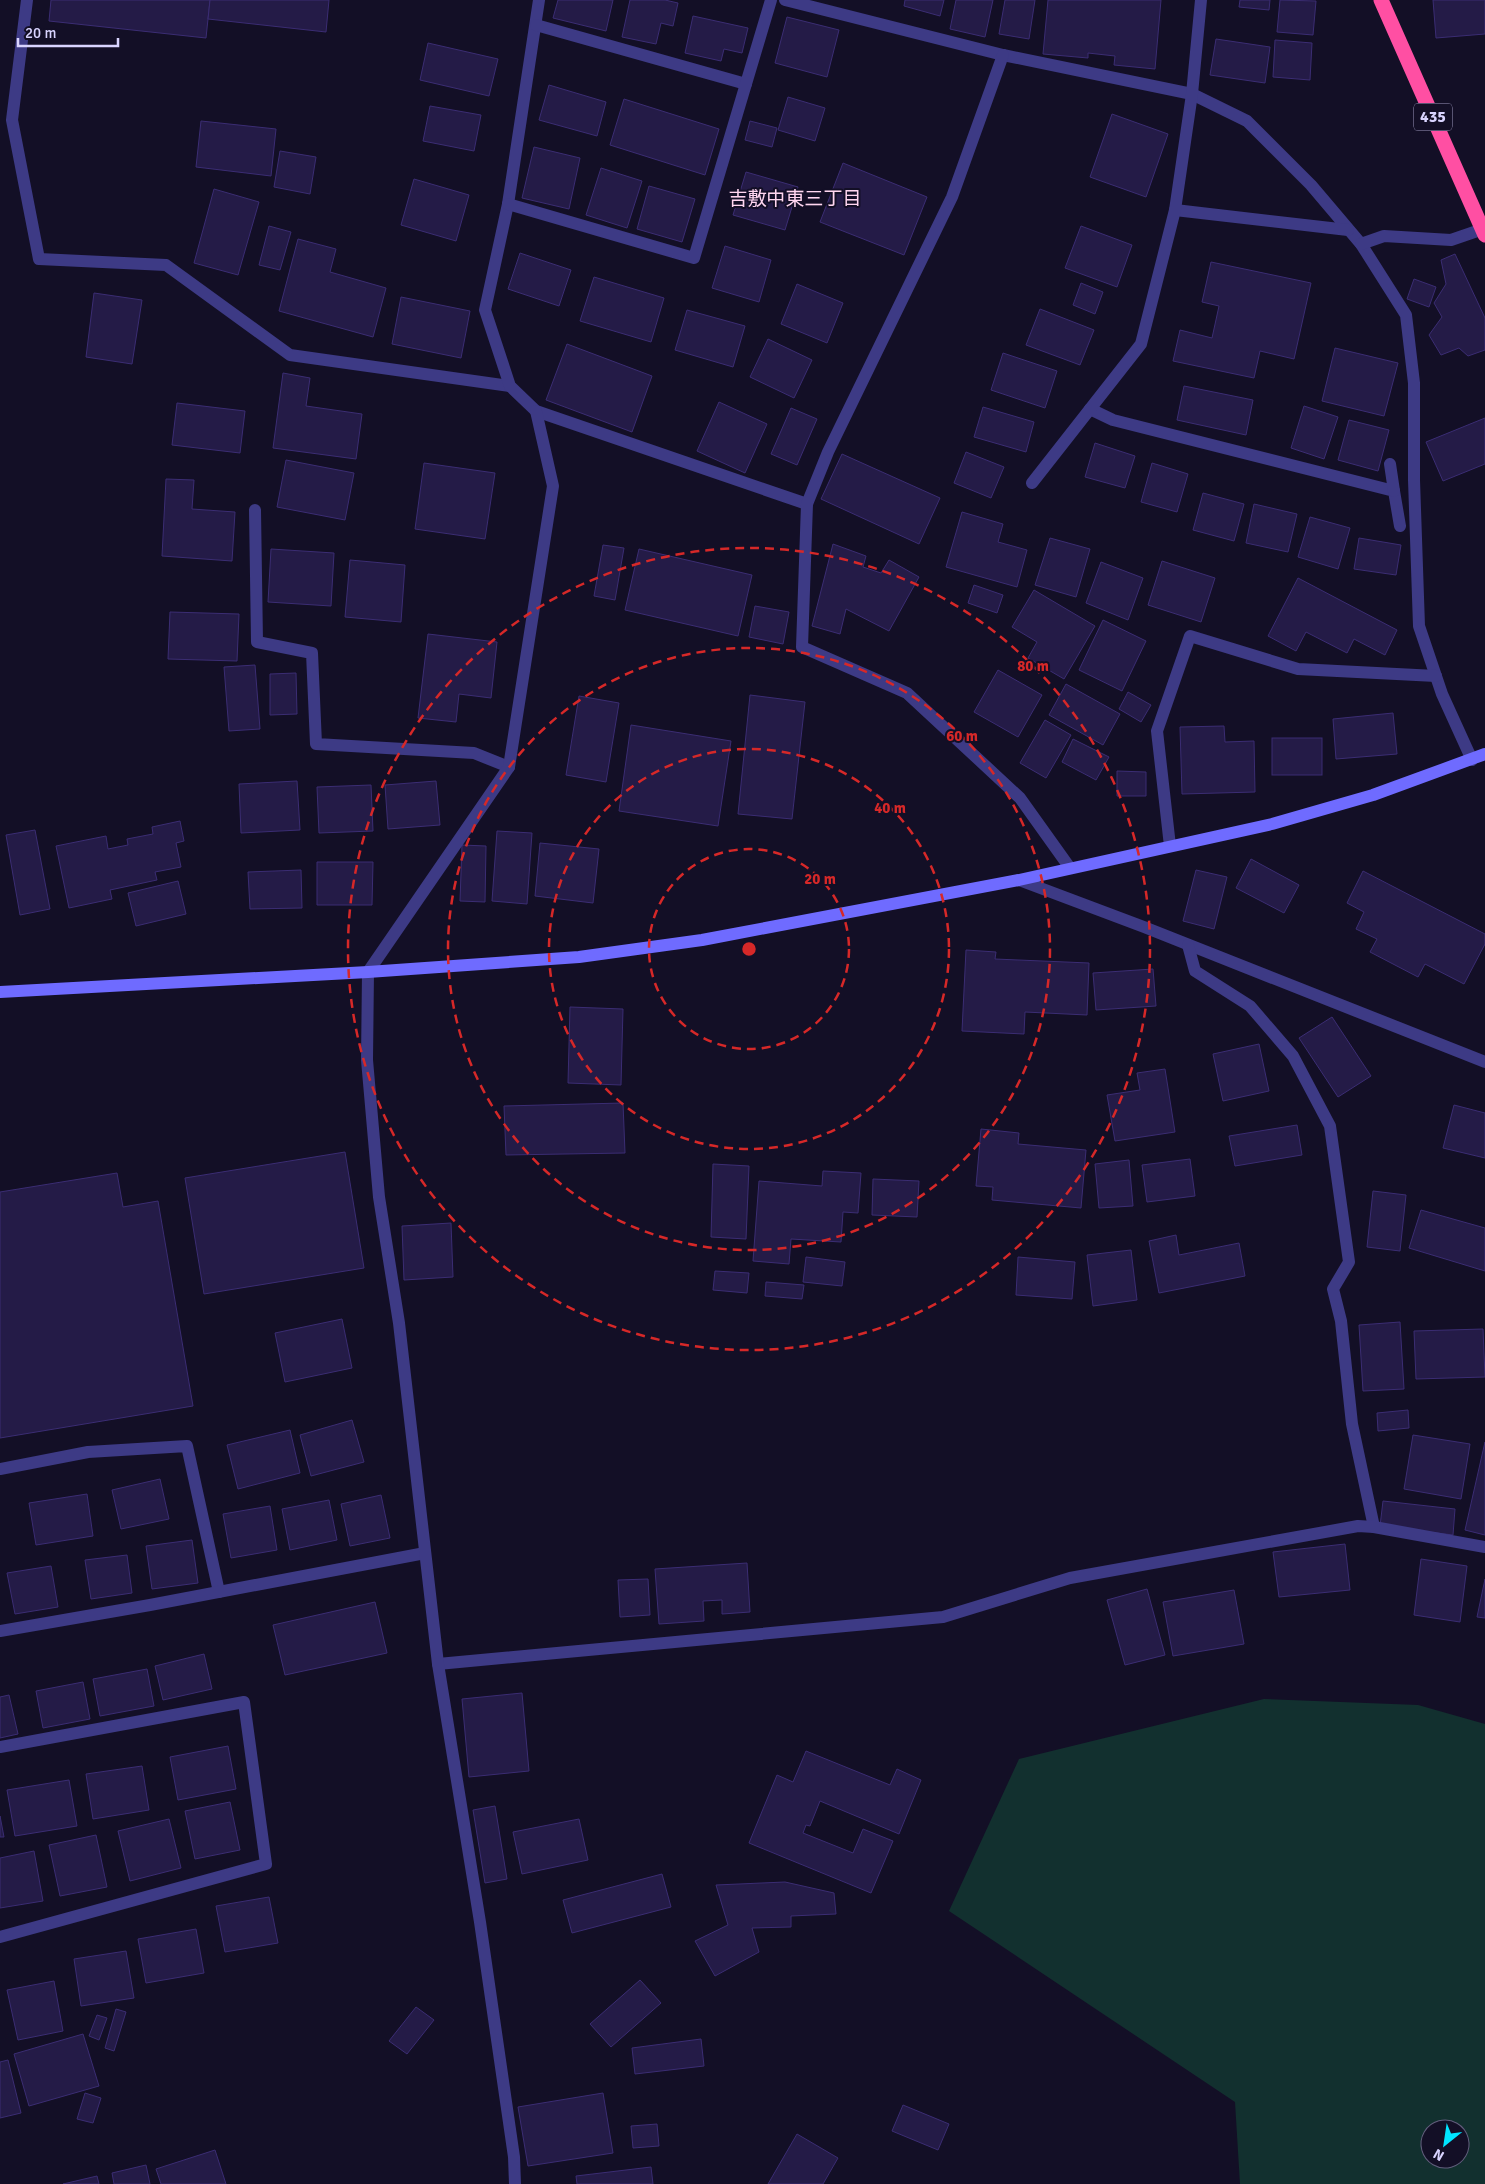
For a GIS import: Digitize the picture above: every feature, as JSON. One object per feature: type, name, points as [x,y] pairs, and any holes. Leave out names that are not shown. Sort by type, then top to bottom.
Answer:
[{"type":"highway","name":"435","points":[[1381,0],[1484,232]]},
{"type":"street","points":[[27,0],[12,120],[39,258],[166,265],[290,355],[510,386]]},
{"type":"street","points":[[539,0],[508,204],[485,310],[510,386],[536,411],[807,504]]},
{"type":"street","points":[[508,204],[694,258],[771,0]]},
{"type":"street","points":[[785,0],[1003,54],[1192,94],[1247,121],[1311,185],[1361,244],[1406,316],[1414,383],[1414,480],[1419,626],[1436,676],[1472,760]]},
{"type":"street","points":[[1032,483],[1141,344],[1175,210],[1192,94],[1202,0]]},
{"type":"street","points":[[536,25],[746,84]]},
{"type":"street","points":[[1003,54],[952,197],[828,452],[807,504],[802,647],[907,693],[1020,798],[1070,868]]},
{"type":"street","points":[[1175,210],[1348,230]]},
{"type":"street","points":[[1361,244],[1384,236],[1451,240],[1484,232]]},
{"type":"street","points":[[1090,409],[1113,420],[1394,491]]},
{"type":"street","points":[[515,2184],[514,2157],[480,1922],[438,1664],[399,1323],[379,1197],[367,1060],[368,972],[509,767],[553,486],[536,411]]},
{"type":"street","points":[[1390,464],[1400,526]]},
{"type":"street","points":[[254,510],[257,642],[312,654],[316,744],[474,753],[509,767]]},
{"type":"street","points":[[1170,846],[1158,731],[1190,636],[1298,669],[1436,676]]},
{"type":"street","points":[[0,992],[368,972],[579,957],[702,940],[1019,880],[1272,824],[1355,800],[1485,754]]},
{"type":"street","points":[[1019,880],[1144,927],[1485,1062]]},
{"type":"street","points":[[1188,945],[1195,971],[1250,1006],[1293,1056],[1330,1126],[1349,1262],[1333,1289],[1341,1321],[1352,1424],[1374,1527]]},
{"type":"street","points":[[0,1469],[88,1452],[187,1446],[219,1592]]},
{"type":"street","points":[[438,1664],[943,1617],[1070,1578],[1358,1526],[1374,1527],[1485,1547]]},
{"type":"street","points":[[0,1631],[425,1553]]},
{"type":"street","points":[[0,1747],[244,1702],[266,1864],[0,1937]]},
{"type":"green space","points":[[1264,1699],[1418,1705],[1485,1724],[1485,2184],[1240,2184],[1235,2102],[949,1911],[1019,1759]]},
{"type":"building","points":[[51,0],[210,0],[206,38],[49,21]]},
{"type":"building","points":[[210,0],[329,0],[326,32],[208,19]]},
{"type":"building","points":[[558,0],[613,0],[606,31],[553,18]]},
{"type":"building","points":[[630,0],[665,0],[678,3],[673,26],[661,23],[656,44],[622,37]]},
{"type":"building","points":[[905,0],[944,0],[940,16],[904,6]]},
{"type":"building","points":[[956,0],[993,0],[985,37],[950,29]]},
{"type":"building","points":[[1005,0],[1035,0],[1029,39],[999,34]]},
{"type":"building","points":[[1048,0],[1161,0],[1155,69],[1114,65],[1115,56],[1088,53],[1088,58],[1043,54]]},
{"type":"building","points":[[1240,0],[1270,0],[1269,10],[1239,7]]},
{"type":"building","points":[[1280,0],[1316,1],[1313,35],[1277,32]]},
{"type":"building","points":[[1433,0],[1485,0],[1485,34],[1436,38]]},
{"type":"building","points":[[693,16],[748,28],[742,53],[724,49],[721,61],[685,53]]},
{"type":"building","points":[[787,17],[839,30],[827,77],[775,63]]},
{"type":"building","points":[[1216,39],[1270,47],[1265,83],[1210,75]]},
{"type":"building","points":[[1275,40],[1312,43],[1310,80],[1273,77]]},
{"type":"building","points":[[428,43],[498,59],[489,96],[420,80]]},
{"type":"building","points":[[549,85],[606,102],[597,136],[539,120]]},
{"type":"building","points":[[788,97],[825,108],[815,141],[778,130]]},
{"type":"building","points":[[624,99],[719,129],[705,175],[610,145]]},
{"type":"building","points":[[430,106],[481,115],[474,151],[423,141]]},
{"type":"building","points":[[1112,114],[1168,134],[1146,197],[1090,177]]},
{"type":"building","points":[[201,121],[276,129],[271,176],[196,167]]},
{"type":"building","points":[[750,121],[777,128],[772,147],[745,140]]},
{"type":"building","points":[[534,147],[580,158],[569,209],[522,198]]},
{"type":"building","points":[[280,151],[316,157],[310,194],[274,187]]},
{"type":"building","points":[[843,163],[927,197],[904,255],[820,222]]},
{"type":"building","points":[[601,168],[642,181],[627,228],[586,215]]},
{"type":"building","points":[[746,172],[798,187],[785,230],[733,215]]},
{"type":"building","points":[[414,179],[469,195],[456,241],[401,225]]},
{"type":"building","points":[[649,186],[695,199],[682,242],[637,229]]},
{"type":"building","points":[[214,189],[259,202],[238,275],[194,263]]},
{"type":"building","points":[[269,226],[291,232],[280,270],[259,265]]},
{"type":"building","points":[[1081,226],[1132,245],[1117,287],[1065,268]]},
{"type":"building","points":[[298,239],[336,249],[330,272],[386,288],[373,337],[279,311]]},
{"type":"building","points":[[725,246],[771,260],[759,302],[712,288]]},
{"type":"building","points":[[520,253],[571,270],[559,306],[508,289]]},
{"type":"building","points":[[1455,254],[1485,318],[1485,350],[1468,356],[1459,348],[1441,355],[1429,335],[1442,317],[1434,303],[1446,284],[1441,260]]},
{"type":"building","points":[[1211,262],[1311,283],[1294,359],[1260,351],[1254,378],[1173,361],[1180,330],[1212,338],[1219,306],[1202,302]]},
{"type":"building","points":[[594,277],[664,298],[651,342],[580,321]]},
{"type":"building","points":[[1414,279],[1436,287],[1429,307],[1407,299]]},
{"type":"building","points":[[1081,283],[1103,292],[1095,314],[1073,305]]},
{"type":"building","points":[[797,284],[843,303],[827,343],[781,324]]},
{"type":"building","points":[[94,293],[142,300],[132,364],[86,357]]},
{"type":"building","points":[[401,297],[470,311],[461,358],[392,344]]},
{"type":"building","points":[[1040,309],[1094,330],[1080,365],[1026,345]]},
{"type":"building","points":[[687,310],[745,326],[733,367],[675,350]]},
{"type":"building","points":[[768,339],[812,360],[794,398],[750,377]]},
{"type":"building","points":[[567,344],[652,376],[632,432],[546,400]]},
{"type":"building","points":[[1335,348],[1398,363],[1384,416],[1322,401]]},
{"type":"building","points":[[1003,353],[1057,371],[1045,408],[991,390]]},
{"type":"building","points":[[283,373],[310,378],[306,406],[362,414],[356,459],[273,448]]},
{"type":"building","points":[[1184,386],[1253,400],[1246,435],[1177,420]]},
{"type":"building","points":[[719,402],[767,424],[745,473],[697,451]]},
{"type":"building","points":[[177,403],[245,411],[240,453],[172,445]]},
{"type":"building","points":[[1304,406],[1338,417],[1324,459],[1291,448]]},
{"type":"building","points":[[983,407],[1034,422],[1026,452],[974,437]]},
{"type":"building","points":[[791,408],[817,419],[797,465],[771,454]]},
{"type":"building","points":[[1485,418],[1485,464],[1443,481],[1426,442]]},
{"type":"building","points":[[1349,420],[1389,430],[1378,471],[1338,460]]},
{"type":"building","points":[[1095,443],[1135,456],[1125,488],[1085,477]]},
{"type":"building","points":[[966,452],[1004,467],[991,498],[954,483]]},
{"type":"building","points":[[842,454],[940,498],[919,544],[821,499]]},
{"type":"building","points":[[286,460],[354,473],[345,520],[277,507]]},
{"type":"building","points":[[424,463],[495,473],[485,539],[415,529]]},
{"type":"building","points":[[1152,463],[1188,474],[1177,512],[1141,502]]},
{"type":"building","points":[[166,479],[194,480],[192,509],[235,512],[232,561],[162,556]]},
{"type":"building","points":[[1203,493],[1244,504],[1234,541],[1193,530]]},
{"type":"building","points":[[1254,504],[1297,514],[1288,552],[1246,543]]},
{"type":"building","points":[[962,512],[1003,524],[998,542],[1027,550],[1017,587],[946,567]]},
{"type":"building","points":[[1310,517],[1350,528],[1338,569],[1298,557]]},
{"type":"building","points":[[1050,538],[1090,549],[1076,597],[1035,585]]},
{"type":"building","points":[[1359,538],[1401,545],[1396,575],[1354,569]]},
{"type":"building","points":[[833,544],[866,556],[863,567],[881,573],[889,560],[919,577],[889,631],[846,609],[840,634],[812,626]]},
{"type":"building","points":[[603,545],[624,548],[615,600],[594,596]]},
{"type":"building","points":[[271,549],[334,553],[331,606],[268,602]]},
{"type":"building","points":[[639,549],[752,575],[738,636],[625,610]]},
{"type":"building","points":[[350,560],[405,565],[401,622],[345,617]]},
{"type":"building","points":[[1162,561],[1215,578],[1201,622],[1148,605]]},
{"type":"building","points":[[1101,562],[1143,578],[1128,620],[1086,603]]},
{"type":"building","points":[[1298,578],[1397,630],[1385,655],[1354,639],[1347,653],[1306,632],[1296,651],[1268,636]]},
{"type":"building","points":[[974,585],[1003,595],[997,613],[968,603]]},
{"type":"building","points":[[1034,590],[1095,626],[1064,679],[1028,658],[1037,642],[1012,627]]},
{"type":"building","points":[[755,606],[789,612],[783,644],[749,637]]},
{"type":"building","points":[[170,612],[239,614],[237,661],[168,659]]},
{"type":"building","points":[[1103,620],[1146,641],[1122,691],[1079,670]]},
{"type":"building","points":[[428,634],[497,642],[491,698],[459,694],[456,722],[418,718]]},
{"type":"building","points":[[255,665],[260,729],[229,731],[224,667]]},
{"type":"building","points":[[998,670],[1042,695],[1018,737],[974,712]]},
{"type":"building","points":[[296,673],[297,714],[270,715],[270,674]]},
{"type":"building","points":[[1066,684],[1120,714],[1103,745],[1049,715]]},
{"type":"building","points":[[1128,692],[1151,705],[1141,722],[1119,709]]},
{"type":"building","points":[[750,695],[805,702],[792,819],[738,814]]},
{"type":"building","points":[[579,696],[619,703],[606,782],[566,775]]},
{"type":"building","points":[[1393,713],[1397,754],[1336,759],[1333,719]]},
{"type":"building","points":[[1045,720],[1071,735],[1046,778],[1020,763]]},
{"type":"building","points":[[631,725],[731,741],[718,826],[619,811]]},
{"type":"building","points":[[1224,726],[1225,742],[1254,741],[1255,792],[1182,794],[1180,727]]},
{"type":"building","points":[[1272,738],[1322,738],[1322,775],[1272,775]]},
{"type":"building","points":[[1073,739],[1109,757],[1096,780],[1062,762]]},
{"type":"building","points":[[1117,771],[1146,772],[1146,796],[1117,796]]},
{"type":"building","points":[[297,781],[300,830],[241,833],[239,784]]},
{"type":"building","points":[[436,781],[440,825],[388,829],[385,785]]},
{"type":"building","points":[[371,785],[373,831],[319,833],[317,787]]},
{"type":"building","points":[[180,821],[184,841],[176,843],[181,867],[155,872],[157,880],[110,890],[112,899],[69,908],[56,846],[106,836],[108,849],[128,845],[127,839],[153,834],[152,827]]},
{"type":"building","points":[[35,830],[50,909],[20,915],[6,835]]},
{"type":"building","points":[[497,831],[532,833],[527,904],[492,901]]},
{"type":"building","points":[[540,843],[599,849],[593,903],[535,896]]},
{"type":"building","points":[[462,845],[486,846],[485,902],[460,901]]},
{"type":"building","points":[[1251,859],[1299,885],[1284,913],[1236,888]]},
{"type":"building","points":[[317,862],[373,862],[372,905],[317,905]]},
{"type":"building","points":[[301,870],[302,908],[250,909],[248,872]]},
{"type":"building","points":[[1196,870],[1227,877],[1214,929],[1183,921]]},
{"type":"building","points":[[1363,871],[1485,934],[1485,944],[1464,984],[1425,964],[1418,977],[1370,952],[1377,939],[1356,929],[1364,912],[1347,903]]},
{"type":"building","points":[[178,881],[186,914],[136,926],[128,893]]},
{"type":"building","points":[[966,950],[996,952],[995,959],[1089,963],[1087,1015],[1025,1012],[1024,1034],[962,1031]]},
{"type":"building","points":[[1153,969],[1156,1006],[1096,1010],[1093,973]]},
{"type":"building","points":[[570,1007],[623,1009],[621,1085],[568,1083]]},
{"type":"building","points":[[1332,1017],[1371,1076],[1338,1097],[1299,1038]]},
{"type":"building","points":[[1259,1044],[1269,1091],[1223,1101],[1213,1054]]},
{"type":"building","points":[[1165,1069],[1175,1132],[1115,1141],[1107,1095],[1140,1090],[1137,1073]]},
{"type":"building","points":[[623,1103],[625,1153],[506,1155],[504,1106]]},
{"type":"building","points":[[1454,1105],[1485,1113],[1485,1158],[1443,1148]]},
{"type":"building","points":[[1297,1125],[1302,1155],[1235,1166],[1229,1136]]},
{"type":"building","points":[[981,1129],[1019,1133],[1018,1144],[1086,1150],[1081,1208],[992,1200],[993,1187],[976,1186]]},
{"type":"building","points":[[345,1152],[364,1268],[204,1294],[185,1178]]},
{"type":"building","points":[[1190,1159],[1195,1196],[1147,1202],[1142,1165]]},
{"type":"building","points":[[1129,1160],[1133,1206],[1099,1208],[1095,1164]]},
{"type":"building","points":[[713,1164],[749,1166],[746,1239],[711,1237]]},
{"type":"building","points":[[823,1171],[861,1173],[858,1213],[843,1212],[841,1242],[791,1239],[789,1264],[753,1261],[759,1181],[822,1186]]},
{"type":"building","points":[[117,1173],[123,1207],[158,1201],[193,1406],[0,1438],[0,1192]]},
{"type":"building","points":[[873,1179],[919,1181],[917,1217],[872,1215]]},
{"type":"building","points":[[1373,1191],[1406,1195],[1400,1251],[1367,1247]]},
{"type":"building","points":[[1421,1210],[1485,1228],[1485,1271],[1409,1248]]},
{"type":"building","points":[[451,1223],[453,1277],[404,1280],[402,1226]]},
{"type":"building","points":[[1176,1235],[1179,1255],[1239,1243],[1245,1276],[1159,1293],[1149,1241]]},
{"type":"building","points":[[1131,1250],[1137,1300],[1093,1306],[1087,1255]]},
{"type":"building","points":[[806,1257],[845,1262],[842,1286],[803,1282]]},
{"type":"building","points":[[1018,1257],[1075,1262],[1072,1299],[1016,1295]]},
{"type":"building","points":[[715,1271],[749,1273],[747,1293],[713,1290]]},
{"type":"building","points":[[766,1282],[804,1285],[802,1299],[765,1296]]},
{"type":"building","points":[[342,1319],[352,1368],[285,1382],[275,1333]]},
{"type":"building","points":[[1400,1322],[1404,1389],[1363,1391],[1359,1325]]},
{"type":"building","points":[[1483,1329],[1485,1377],[1416,1379],[1414,1331]]},
{"type":"building","points":[[1408,1410],[1409,1428],[1378,1431],[1377,1413]]},
{"type":"building","points":[[352,1420],[364,1462],[311,1476],[300,1435]]},
{"type":"building","points":[[290,1430],[300,1473],[238,1489],[227,1445]]},
{"type":"building","points":[[1413,1435],[1470,1444],[1461,1499],[1404,1489]]},
{"type":"building","points":[[1485,1442],[1485,1535],[1465,1530]]},
{"type":"building","points":[[160,1479],[169,1519],[121,1529],[112,1490]]},
{"type":"building","points":[[87,1494],[93,1536],[36,1545],[29,1503]]},
{"type":"building","points":[[381,1495],[390,1538],[350,1546],[341,1504]]},
{"type":"building","points":[[329,1500],[337,1540],[290,1550],[282,1509]]},
{"type":"building","points":[[1383,1501],[1455,1509],[1453,1535],[1380,1526]]},
{"type":"building","points":[[270,1506],[277,1550],[231,1558],[223,1514]]},
{"type":"building","points":[[192,1540],[198,1583],[152,1589],[146,1546]]},
{"type":"building","points":[[1345,1544],[1350,1590],[1279,1597],[1273,1552]]},
{"type":"building","points":[[127,1555],[132,1593],[91,1599],[85,1560]]},
{"type":"building","points":[[1421,1559],[1467,1566],[1460,1622],[1414,1615]]},
{"type":"building","points":[[747,1563],[750,1612],[722,1614],[722,1600],[703,1601],[704,1621],[659,1624],[655,1569]]},
{"type":"building","points":[[51,1566],[58,1607],[15,1614],[7,1573]]},
{"type":"building","points":[[648,1579],[650,1615],[620,1617],[618,1580]]},
{"type":"building","points":[[1485,1579],[1485,1618],[1477,1617]]},
{"type":"building","points":[[1147,1589],[1165,1655],[1125,1665],[1107,1600]]},
{"type":"building","points":[[1234,1590],[1244,1644],[1173,1656],[1163,1602]]},
{"type":"building","points":[[375,1602],[387,1653],[285,1675],[273,1625]]},
{"type":"building","points":[[204,1654],[212,1689],[163,1700],[155,1666]]},
{"type":"building","points":[[147,1669],[154,1706],[100,1716],[93,1679]]},
{"type":"building","points":[[83,1682],[90,1719],[43,1728],[36,1691]]},
{"type":"building","points":[[522,1693],[529,1771],[469,1777],[462,1699]]},
{"type":"building","points":[[9,1695],[18,1734],[0,1738],[0,1697]]},
{"type":"building","points":[[228,1746],[236,1789],[178,1800],[170,1757]]},
{"type":"building","points":[[806,1751],[890,1785],[897,1769],[921,1780],[899,1834],[820,1801],[810,1826],[806,1825],[803,1833],[853,1853],[863,1829],[893,1841],[871,1893],[749,1843],[777,1775],[793,1782]]},
{"type":"building","points":[[142,1766],[149,1810],[93,1819],[86,1774]]},
{"type":"building","points":[[69,1780],[77,1826],[15,1836],[7,1790]]},
{"type":"building","points":[[230,1802],[240,1850],[195,1859],[185,1811]]},
{"type":"building","points":[[495,1806],[507,1879],[485,1883],[473,1810]]},
{"type":"building","points":[[0,1816],[4,1837],[0,1837]]},
{"type":"building","points":[[169,1819],[181,1868],[130,1881],[118,1831]]},
{"type":"building","points":[[579,1819],[588,1860],[522,1874],[513,1832]]},
{"type":"building","points":[[96,1835],[107,1887],[60,1896],[49,1845]]},
{"type":"building","points":[[34,1851],[43,1901],[0,1908],[0,1858]]},
{"type":"building","points":[[662,1874],[671,1907],[572,1933],[563,1900]]},
{"type":"building","points":[[785,1882],[834,1893],[836,1914],[791,1916],[791,1927],[752,1928],[759,1952],[715,1976],[695,1941],[728,1925],[716,1885]]},
{"type":"building","points":[[269,1897],[278,1943],[225,1952],[216,1906]]},
{"type":"building","points":[[196,1929],[204,1973],[146,1983],[138,1939]]},
{"type":"building","points":[[126,1951],[134,1998],[81,2006],[74,1959]]},
{"type":"building","points":[[640,1980],[661,2003],[611,2047],[590,2024]]},
{"type":"building","points":[[54,1981],[63,2031],[18,2040],[7,1990]]},
{"type":"building","points":[[416,2007],[434,2020],[407,2054],[389,2041]]},
{"type":"building","points":[[116,2009],[126,2012],[114,2051],[105,2048]]},
{"type":"building","points":[[97,2015],[107,2018],[99,2040],[89,2036]]},
{"type":"building","points":[[83,2034],[99,2086],[29,2106],[14,2054]]},
{"type":"building","points":[[701,2039],[704,2066],[635,2074],[632,2048]]},
{"type":"building","points":[[8,2060],[21,2113],[0,2118],[0,2062]]},
{"type":"building","points":[[85,2093],[101,2098],[93,2123],[77,2119]]},
{"type":"building","points":[[603,2093],[613,2153],[528,2166],[518,2107]]},
{"type":"building","points":[[903,2105],[949,2124],[938,2150],[892,2131]]},
{"type":"building","points":[[657,2124],[659,2146],[633,2148],[631,2126]]},
{"type":"building","points":[[797,2134],[838,2158],[823,2184],[768,2184]]},
{"type":"building","points":[[215,2150],[226,2184],[161,2184],[156,2169]]},
{"type":"building","points":[[146,2165],[150,2184],[114,2184],[112,2173]]},
{"type":"building","points":[[651,2167],[653,2184],[577,2184],[576,2176]]},
{"type":"building","points":[[97,2176],[99,2184],[63,2184]]},
{"type":"district","name":"吉敷中東三丁目","points":[[795,199]]}]
